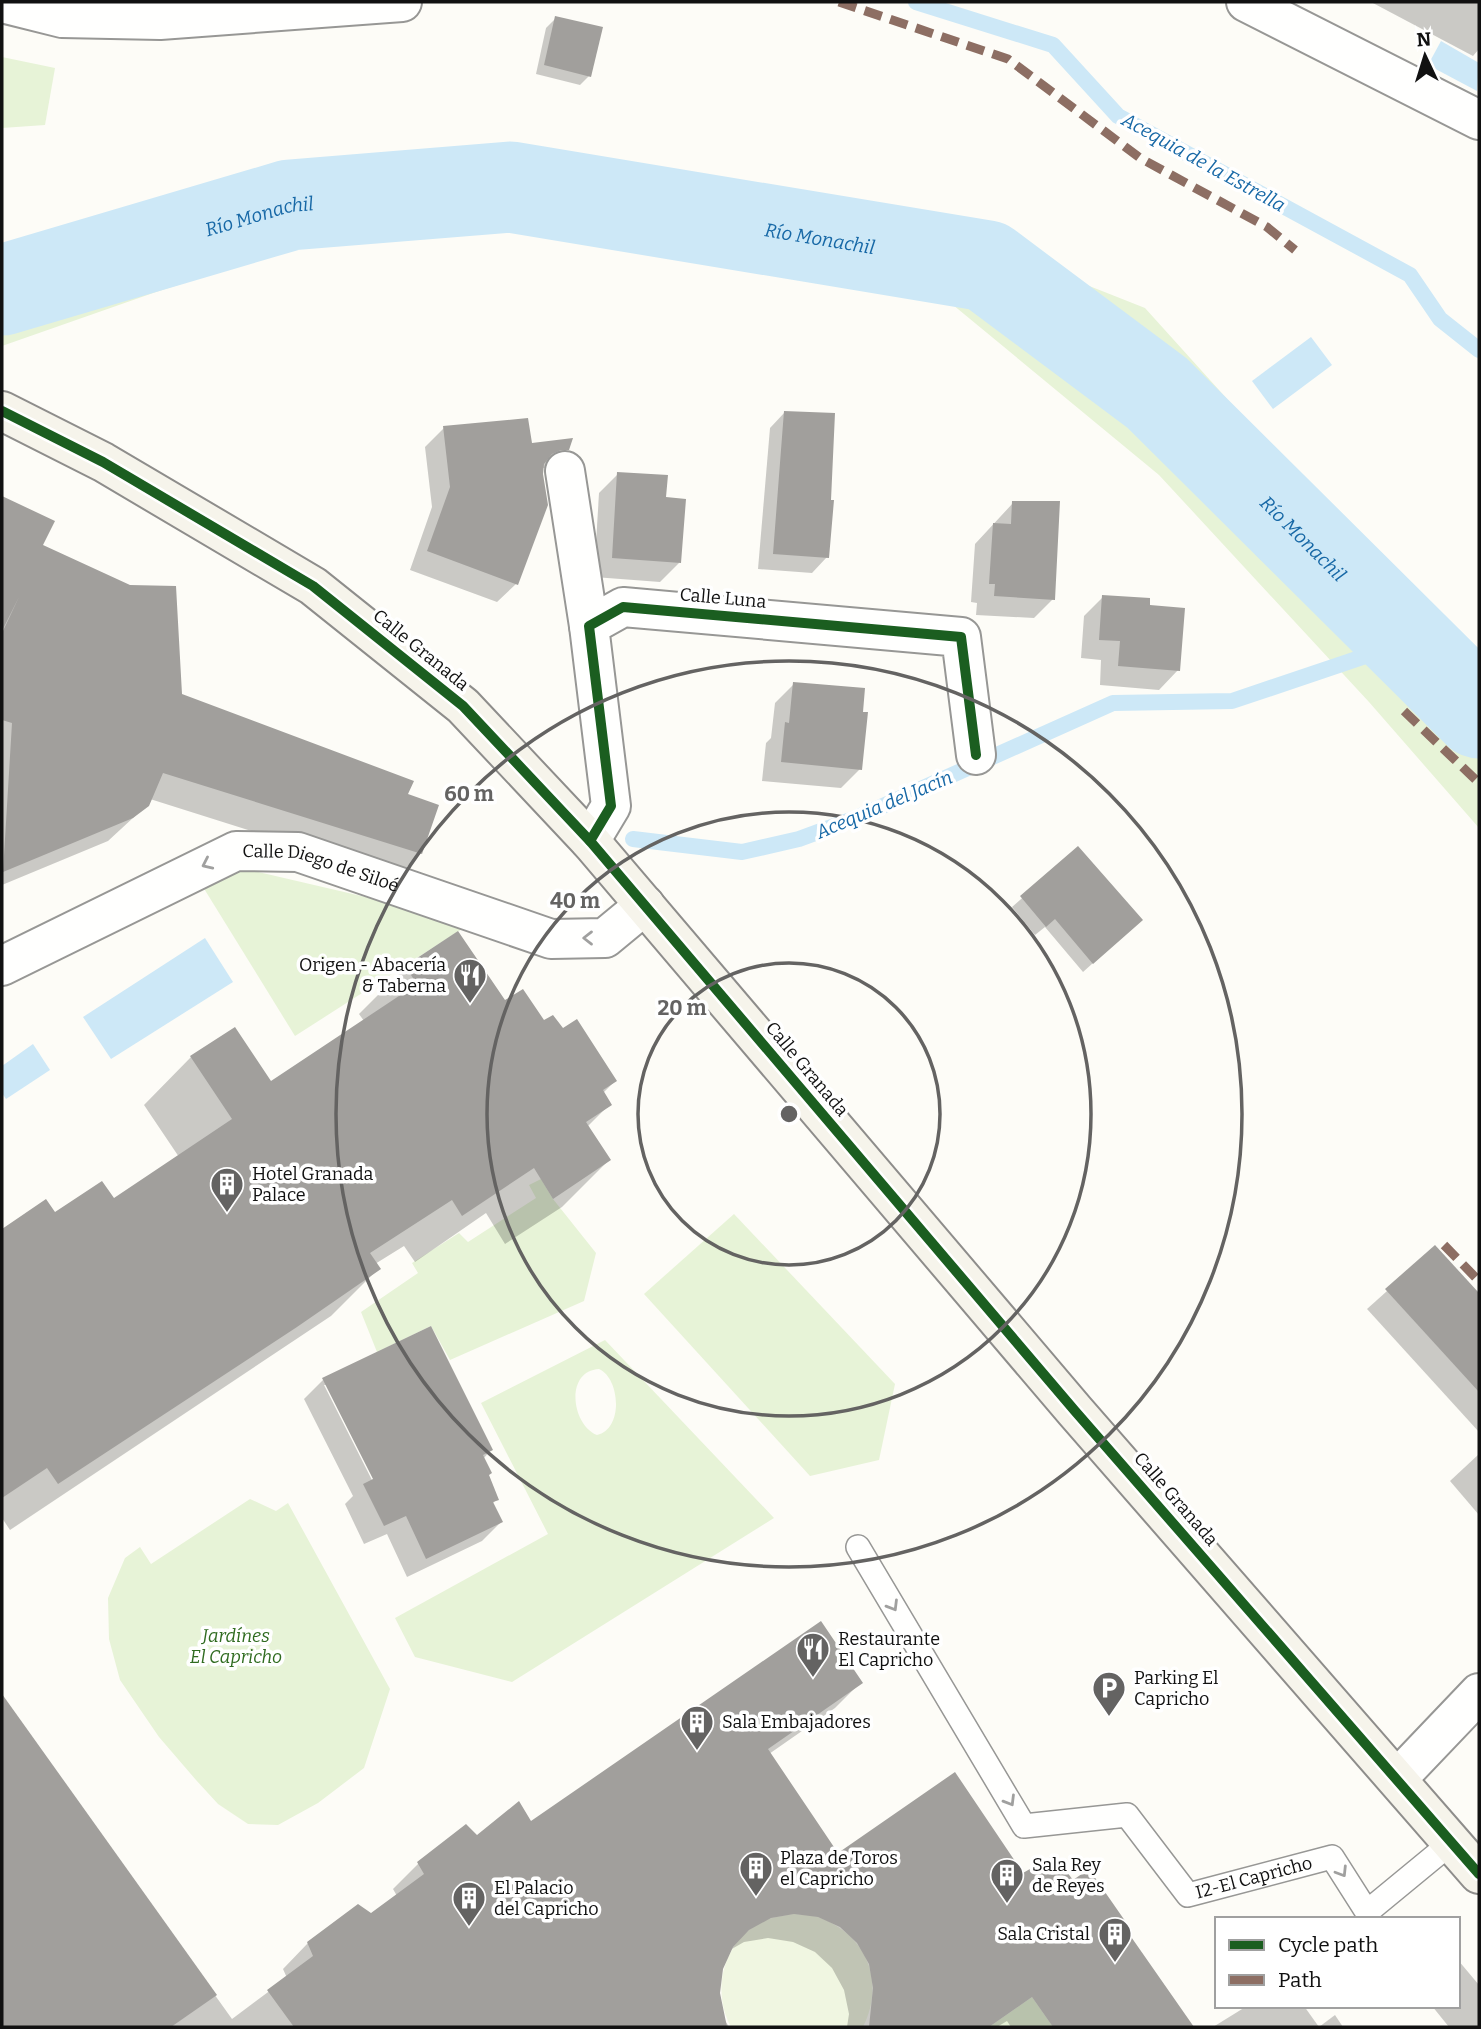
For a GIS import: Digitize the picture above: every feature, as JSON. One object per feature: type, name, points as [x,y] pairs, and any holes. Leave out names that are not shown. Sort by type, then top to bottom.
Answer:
[{"type":"street","points":[[2,4],[62,18],[160,20],[402,2]]},
{"type":"street","points":[[1246,2],[1479,120]]},
{"type":"street","name":"Calle Granada","points":[[2,411],[103,462],[313,586],[463,706],[590,841],[1075,1411],[1479,1874]]},
{"type":"street","points":[[565,471],[589,626],[611,806],[590,841]]},
{"type":"street","name":"Calle Luna","points":[[589,626],[623,607],[961,637],[976,755]]},
{"type":"street","name":"Calle Diego de Siloé","points":[[2,965],[236,850],[298,852],[551,939],[605,938],[645,905]]},
{"type":"street","points":[[1397,1779],[1479,1693]]},
{"type":"lane","name":"I2-El Capricho","points":[[859,1548],[1024,1825],[1126,1815],[1188,1895],[1332,1857],[1367,1912],[1452,1842]]},
{"type":"green space","points":[[2,57],[55,68],[45,125],[2,128]]},
{"type":"green space","points":[[518,161],[894,209],[1145,308],[1368,555],[1479,650],[1479,828],[1369,702],[1159,475],[947,300],[821,257],[656,231],[477,229],[295,248],[156,292],[2,346],[2,250],[311,180]]},
{"type":"green space","points":[[241,868],[473,922],[295,1036],[203,887]]},
{"type":"green space","points":[[541,1179],[553,1199],[596,1253],[584,1301],[450,1360],[431,1326],[377,1352],[361,1312],[418,1273],[412,1263],[459,1233],[468,1242],[536,1198],[529,1185]]},
{"type":"green space","points":[[734,1214],[895,1384],[879,1460],[810,1476],[644,1294]]},
{"type":"green space","points":[[605,1340],[774,1518],[512,1682],[415,1657],[395,1618],[548,1534],[481,1403]],"holes":[[[599,1369],[606,1374],[615,1392],[615,1414],[606,1431],[597,1435],[588,1429],[577,1410],[577,1388],[588,1372]]]},
{"type":"green space","name":"Jardínes El Capricho","points":[[250,1499],[276,1511],[288,1503],[390,1689],[364,1768],[318,1803],[278,1825],[248,1824],[218,1804],[196,1780],[159,1737],[120,1680],[109,1639],[108,1598],[125,1558],[140,1547],[151,1564]]},
{"type":"green space","points":[[794,1914],[818,1917],[837,1926],[861,1949],[872,1978],[872,1994],[863,2027],[731,2027],[722,1995],[722,1979],[733,1948],[743,1935],[756,1925],[772,1918]]},
{"type":"green space","points":[[1032,1997],[1053,2027],[989,2027]]},
{"type":"water","points":[[1441,41],[1479,63],[1477,91],[1428,65]]},
{"type":"water","points":[[1311,337],[1332,365],[1273,409],[1252,381]]},
{"type":"water","points":[[205,938],[233,982],[111,1059],[83,1017]]},
{"type":"water","points":[[33,1044],[50,1070],[6,1099],[2,1093],[2,1066]]},
{"type":"building","points":[[555,16],[603,27],[591,77],[544,65]]},
{"type":"building","points":[[784,411],[835,413],[831,500],[834,500],[829,558],[773,554]]},
{"type":"building","points":[[528,418],[532,443],[573,438],[569,450],[552,454],[544,464],[548,505],[518,585],[427,551],[450,487],[443,426]]},
{"type":"building","points":[[617,472],[668,475],[666,497],[686,499],[681,563],[612,558]]},
{"type":"building","points":[[2,496],[55,521],[43,545],[130,585],[176,586],[182,694],[414,781],[408,794],[439,805],[422,854],[163,773],[149,806],[133,818],[3,872],[12,723],[2,720],[2,633],[19,597],[2,631]]},
{"type":"building","points":[[1012,501],[1060,501],[1055,600],[994,596],[995,584],[989,584],[993,523],[1011,524]]},
{"type":"building","points":[[1102,595],[1150,598],[1150,605],[1185,608],[1180,671],[1118,666],[1120,641],[1099,640]]},
{"type":"building","points":[[793,682],[865,688],[863,712],[868,712],[862,770],[781,762],[785,722],[789,723]]},
{"type":"building","points":[[1078,846],[1143,920],[1093,964],[1055,919],[1046,927],[1020,896]]},
{"type":"building","name":"Hotel Granada Palace","points":[[458,931],[505,1000],[523,989],[544,1020],[553,1015],[563,1028],[577,1019],[617,1081],[603,1090],[612,1105],[586,1122],[611,1160],[553,1199],[534,1168],[462,1216],[452,1200],[370,1253],[381,1269],[297,1327],[58,1484],[47,1468],[2,1498],[2,1229],[46,1199],[55,1212],[102,1181],[114,1198],[232,1119],[190,1056],[235,1027],[271,1081],[417,984],[405,966]]},
{"type":"building","points":[[1435,1245],[1479,1293],[1479,1392],[1385,1289]]},
{"type":"building","points":[[431,1326],[493,1450],[483,1455],[492,1473],[489,1475],[499,1500],[493,1502],[503,1522],[426,1559],[406,1516],[384,1526],[363,1484],[373,1479],[322,1378]]},
{"type":"building","points":[[821,1621],[863,1683],[768,1749],[838,1853],[955,1772],[1023,1873],[1054,1855],[1073,1880],[1089,1869],[1130,1928],[1127,1931],[1194,2027],[1053,2027],[1032,1997],[989,2027],[869,2027],[873,1988],[869,1964],[857,1943],[840,1927],[818,1917],[794,1914],[771,1918],[749,1930],[733,1947],[723,1969],[720,1993],[727,2027],[294,2027],[267,1990],[313,1956],[307,1942],[358,1904],[371,1913],[424,1874],[417,1862],[466,1824],[477,1835],[519,1801],[531,1821]]},
{"type":"building","points":[[2,1694],[217,1995],[171,2027],[2,2027]]},
{"type":"waterway","name":"Acequia de la Estrella","points":[[916,2],[1053,45],[1118,116],[1410,275],[1440,319],[1479,350]]},
{"type":"waterway","name":"Río Monachil","points":[[2,290],[290,205],[510,187],[987,266],[1157,393],[1479,713]]},
{"type":"waterway","name":"Acequia del Jacín","points":[[633,839],[742,852],[799,839],[856,818],[1113,703],[1232,701],[1407,642]]},
{"type":"marked path","points":[[839,2],[1008,59],[1140,158],[1267,227],[1295,250]]},
{"type":"marked path","points":[[1404,711],[1479,783]]},
{"type":"marked path","points":[[1444,1245],[1479,1281]]},
{"type":"cycle path","points":[[2,411],[103,462],[313,586],[463,706],[590,841],[1075,1411],[1479,1874]]},
{"type":"cycle path","points":[[590,841],[611,806],[589,626],[623,607],[961,637],[976,755]]},
{"type":"place","name":"Origen - Abacería & Taberna","points":[[470,1005]]},
{"type":"place","name":"Hotel Granada Palace","points":[[227,1214]]},
{"type":"place","name":"Restaurante El Capricho","points":[[813,1679]]},
{"type":"place","name":"Parking El Capricho","points":[[1109,1718]]},
{"type":"place","name":"Sala Embajadores","points":[[697,1752]]},
{"type":"place","name":"Plaza de Toros el Capricho","points":[[756,1898]]},
{"type":"place","name":"Sala Rey de Reyes","points":[[1007,1905]]},
{"type":"place","name":"El Palacio del Capricho","points":[[469,1928]]},
{"type":"place","name":"Sala Cristal","points":[[1115,1964]]}]
